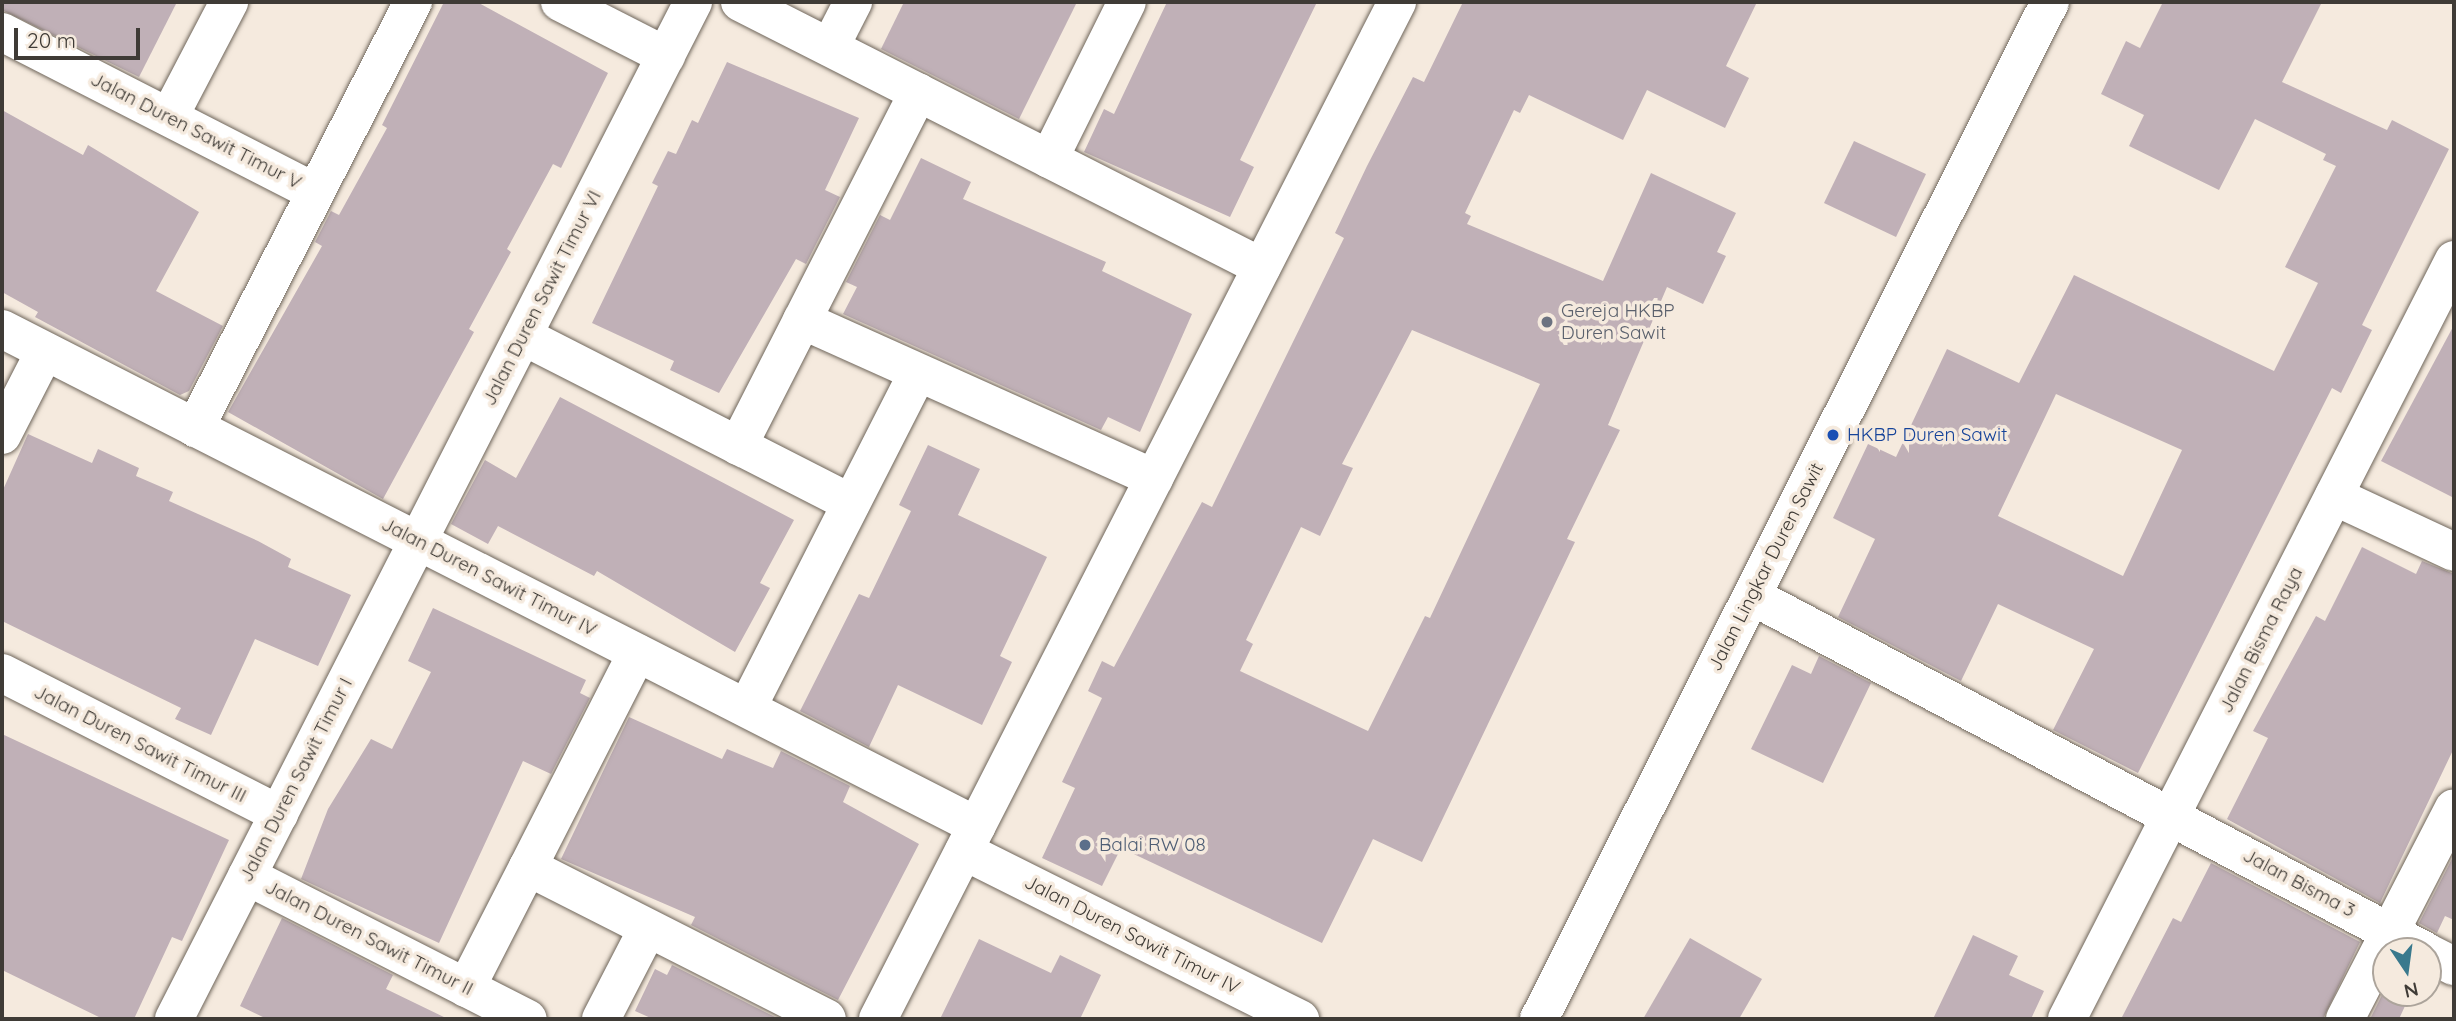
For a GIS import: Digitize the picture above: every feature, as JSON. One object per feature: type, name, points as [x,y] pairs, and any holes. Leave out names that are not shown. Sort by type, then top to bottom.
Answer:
[{"type":"street","points":[[169,117],[229,2]]},
{"type":"street","points":[[195,428],[413,2]]},
{"type":"street","points":[[560,2],[666,56]]},
{"type":"street","name":"Jalan Duren Sawit Timur VI","points":[[418,541],[693,2]]},
{"type":"street","points":[[740,2],[1262,267]]},
{"type":"street","points":[[830,47],[853,2]]},
{"type":"street","points":[[1049,159],[1127,2]]},
{"type":"street","points":[[878,1019],[1397,2]]},
{"type":"street","name":"Jalan Lingkar Duren Sawit","points":[[1539,1019],[2050,2]]},
{"type":"street","name":"Jalan Duren Sawit Timur V","points":[[2,32],[315,192]]},
{"type":"street","points":[[738,446],[918,92]]},
{"type":"street","name":"Jalan Bisma Raya","points":[[2067,1019],[2452,269]]},
{"type":"street","points":[[802,320],[1154,478]]},
{"type":"street","name":"Jalan Duren Sawit Timur IV","points":[[2,329],[747,708],[970,838],[1300,1019]]},
{"type":"street","points":[[523,336],[851,503]]},
{"type":"street","points":[[2,435],[45,351]]},
{"type":"street","points":[[747,708],[918,373]]},
{"type":"street","points":[[2334,496],[2454,552]]},
{"type":"street","name":"Jalan Duren Sawit Timur I","points":[[174,1019],[418,541]]},
{"type":"street","name":"Jalan Bisma 3","points":[[1752,596],[2172,815],[2397,937]]},
{"type":"street","points":[[466,988],[637,653]]},
{"type":"street","name":"Jalan Duren Sawit Timur III","points":[[2,673],[279,814]]},
{"type":"street","points":[[2345,1019],[2454,808]]},
{"type":"street","points":[[528,867],[827,1019]]},
{"type":"street","name":"Jalan Duren Sawit Timur II","points":[[247,876],[528,1019]]},
{"type":"street","points":[[601,1019],[648,928]]},
{"type":"building","points":[[2,2],[177,2],[139,77],[2,10]]},
{"type":"building","points":[[444,2],[477,2],[608,73],[561,168],[553,164],[507,249],[511,252],[469,329],[474,332],[383,499],[228,412],[322,246],[315,242],[331,211],[339,215],[387,128],[382,125]]},
{"type":"building","points":[[904,2],[1077,2],[1019,119],[881,49]]},
{"type":"building","points":[[1167,2],[1317,2],[1240,160],[1254,167],[1230,217],[1084,152],[1104,109],[1114,114]]},
{"type":"building","points":[[1463,2],[1757,2],[1726,66],[1749,78],[1725,128],[1647,90],[1623,140],[1529,95],[1520,113],[1514,110],[1465,213],[1471,216],[1467,224],[1603,281],[1651,173],[1736,213],[1717,252],[1726,256],[1703,304],[1667,287],[1608,425],[1620,430],[1567,539],[1575,542],[1422,862],[1373,839],[1322,943],[1121,848],[1102,886],[1042,858],[1075,788],[1062,782],[1102,698],[1088,691],[1102,661],[1114,667],[1202,502],[1212,507],[1344,238],[1335,233],[1367,166],[1413,77],[1424,82]],"holes":[[[1412,330],[1540,384],[1430,618],[1425,616],[1368,731],[1240,671],[1253,644],[1246,640],[1301,527],[1320,536],[1353,468],[1342,464]]]},
{"type":"building","points":[[2163,2],[2322,2],[2282,82],[2387,130],[2392,120],[2449,149],[2362,325],[2372,330],[2341,393],[2332,388],[2138,773],[2053,730],[2094,649],[1998,604],[1961,681],[1838,617],[1875,539],[1833,518],[1868,444],[1896,457],[1947,349],[2019,383],[2074,275],[2274,371],[2318,283],[2285,267],[2336,166],[2323,160],[2326,154],[2255,119],[2219,190],[2129,146],[2144,115],[2101,94],[2126,41],[2140,48]],"holes":[[[2056,394],[2182,450],[2123,576],[1998,516]]]},
{"type":"building","points":[[727,62],[859,118],[825,190],[840,197],[806,264],[796,259],[719,393],[670,370],[674,361],[592,323],[658,186],[652,183],[668,151],[676,154],[692,120],[698,123]]},
{"type":"building","points":[[2,110],[83,155],[88,145],[199,212],[156,291],[223,326],[189,391],[180,395],[35,317],[38,312],[2,292]]},
{"type":"building","points":[[1854,141],[1926,174],[1896,237],[1824,203]]},
{"type":"building","points":[[921,158],[971,182],[963,199],[1106,262],[1102,271],[1192,314],[1140,432],[1108,417],[1101,430],[843,314],[857,287],[846,282],[880,215],[890,220]]},
{"type":"building","points":[[2454,325],[2454,498],[2381,461]]},
{"type":"building","points":[[560,397],[794,520],[760,583],[770,588],[735,652],[597,571],[594,576],[498,526],[488,544],[451,524],[485,460],[516,478]]},
{"type":"building","points":[[28,434],[92,463],[98,449],[139,468],[136,476],[173,492],[169,501],[258,541],[291,559],[288,567],[351,595],[318,666],[255,639],[211,735],[175,719],[181,708],[2,621],[2,492]]},
{"type":"building","points":[[928,445],[980,469],[958,515],[1047,557],[1000,656],[1012,662],[982,725],[898,685],[869,747],[800,711],[859,594],[869,598],[911,511],[899,505]]},
{"type":"building","points":[[2362,547],[2416,574],[2422,561],[2454,574],[2454,748],[2380,903],[2227,819],[2268,738],[2253,731],[2316,616],[2325,621]]},
{"type":"building","points":[[433,608],[586,680],[580,693],[590,698],[551,774],[523,761],[439,943],[301,879],[328,809],[371,739],[392,749],[431,672],[408,661]]},
{"type":"building","points":[[1819,656],[1871,683],[1823,783],[1751,749],[1792,665],[1811,674]]},
{"type":"building","points":[[629,717],[722,759],[727,749],[773,768],[781,751],[850,786],[843,802],[919,844],[838,1000],[691,925],[695,917],[561,859]]},
{"type":"building","points":[[2,734],[229,840],[182,941],[172,937],[134,1019],[103,1019],[2,970]]},
{"type":"building","points":[[2454,855],[2454,920],[2445,916],[2437,933],[2419,923]]},
{"type":"building","points":[[2211,863],[2360,942],[2323,1019],[2121,1019],[2173,918],[2181,922]]},
{"type":"building","points":[[282,918],[393,975],[386,989],[448,1019],[267,1019],[240,1006]]},
{"type":"building","points":[[1973,935],[2018,956],[2009,975],[2044,991],[2031,1019],[1933,1019]]},
{"type":"building","points":[[1690,938],[1762,979],[1739,1019],[1643,1019]]},
{"type":"building","points":[[979,939],[1051,973],[1060,955],[1101,975],[1080,1019],[940,1019]]},
{"type":"building","points":[[672,965],[779,1019],[653,1019],[635,1011],[655,969],[667,975]]},
{"type":"building","points":[[2376,1007],[2405,1007],[2399,1019],[2370,1019]]},
{"type":"place","name":"Gereja HKBP Duren Sawit","points":[[1547,322]]},
{"type":"place","name":"HKBP Duren Sawit","points":[[1833,435]]},
{"type":"place","name":"Balai RW 08","points":[[1085,845]]}]
